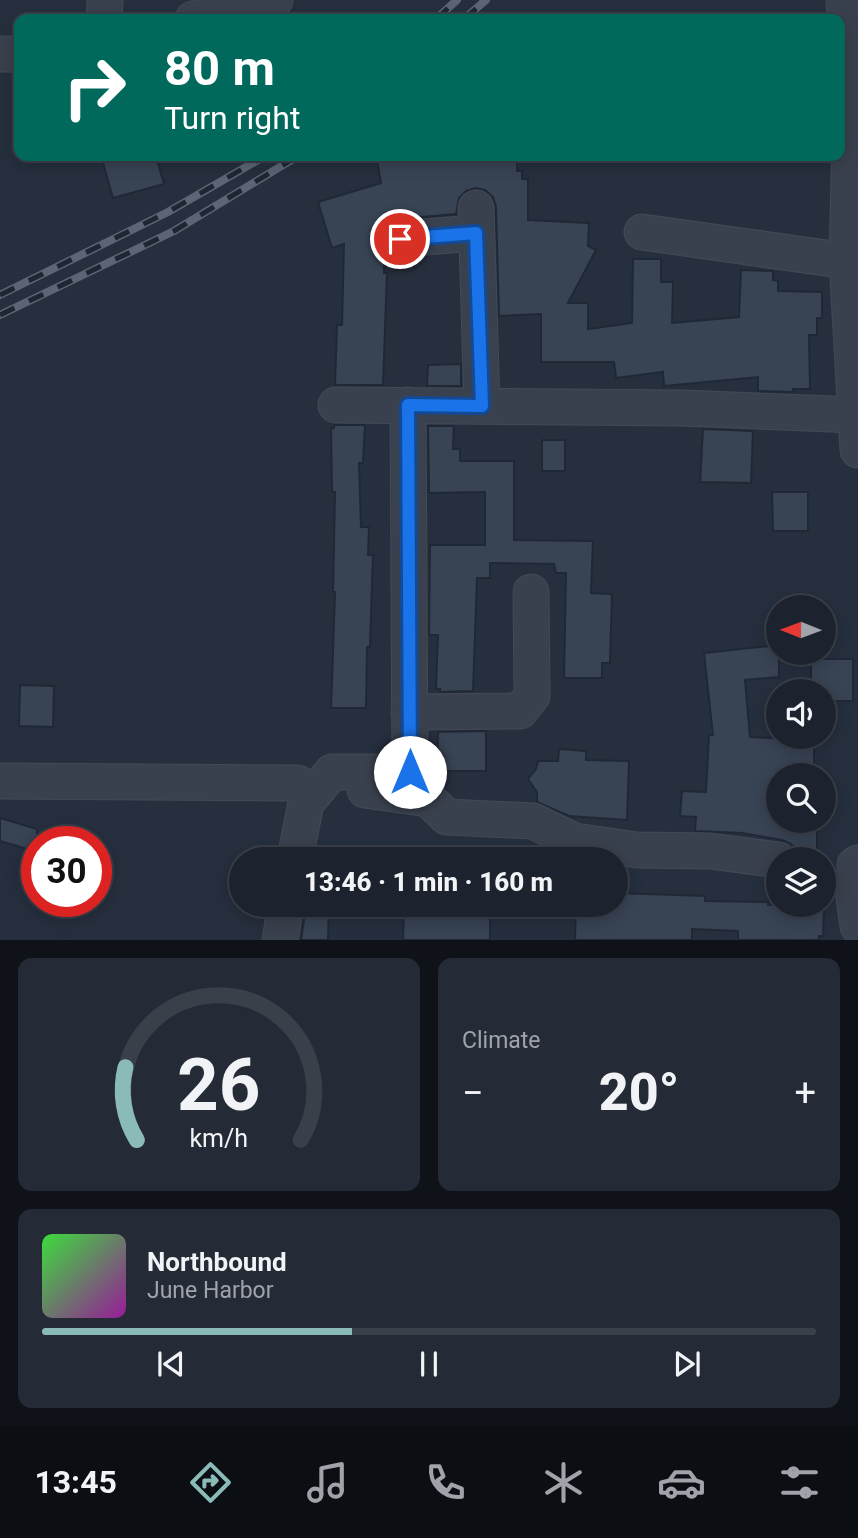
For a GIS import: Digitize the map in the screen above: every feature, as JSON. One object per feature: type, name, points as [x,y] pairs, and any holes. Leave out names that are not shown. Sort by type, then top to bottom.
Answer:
[{"type":"street","points":[[215,14],[275,0]]},
{"type":"street","points":[[844,0],[853,101],[845,136],[847,261],[858,450]]},
{"type":"street","points":[[400,239],[476,221],[482,406]]},
{"type":"street","points":[[642,232],[847,261]]},
{"type":"street","points":[[337,405],[683,408],[855,415]]},
{"type":"street","points":[[297,847],[306,803],[331,772],[410,772],[408,405]]},
{"type":"street","points":[[410,712],[520,711],[532,696],[531,592]]},
{"type":"street","points":[[0,780],[298,783]]},
{"type":"street","points":[[341,786],[428,799],[447,817],[533,821],[574,841],[637,850],[710,851],[766,858]]},
{"type":"street","points":[[846,864],[858,926]]},
{"type":"street","points":[[280,940],[284,917]]},
{"type":"building","points":[[102,161],[157,161],[164,184],[113,198]]},
{"type":"building","points":[[377,161],[517,161],[517,171],[522,171],[522,179],[528,179],[528,220],[589,223],[588,246],[596,250],[568,303],[588,303],[588,329],[632,323],[633,259],[661,259],[661,282],[673,282],[672,323],[739,317],[741,270],[773,271],[773,280],[778,281],[778,291],[822,292],[822,318],[817,318],[817,335],[809,335],[810,389],[793,389],[793,392],[758,391],[758,377],[664,386],[663,372],[616,378],[614,362],[541,362],[541,314],[499,316],[496,207],[493,197],[485,190],[476,188],[466,191],[459,198],[456,214],[398,219],[385,226],[380,240],[384,251],[384,273],[387,273],[383,385],[335,385],[337,325],[342,325],[344,244],[332,248],[318,202],[381,183]]},
{"type":"building","points":[[461,364],[461,386],[427,386],[428,365]]},
{"type":"building","points":[[334,425],[365,425],[363,463],[359,463],[361,527],[369,527],[368,555],[373,555],[366,708],[331,708],[335,492],[332,492],[331,429]]},
{"type":"building","points":[[428,426],[454,426],[453,449],[460,449],[460,461],[514,461],[514,540],[593,541],[591,593],[612,594],[610,663],[602,663],[602,678],[564,678],[566,573],[556,573],[554,564],[490,563],[490,578],[477,578],[473,691],[440,692],[440,689],[436,689],[438,635],[429,635],[430,545],[485,545],[485,492],[429,493]]},
{"type":"building","points":[[703,429],[753,431],[751,483],[700,482]]},
{"type":"building","points":[[542,440],[565,440],[565,471],[542,471]]},
{"type":"building","points":[[772,492],[808,492],[808,531],[773,531]]},
{"type":"building","points":[[766,646],[766,665],[779,665],[779,677],[745,680],[750,737],[766,738],[766,749],[814,749],[814,763],[766,763],[766,833],[817,833],[817,847],[794,847],[782,840],[742,833],[695,831],[696,817],[680,816],[682,791],[706,792],[709,735],[713,735],[704,653]]},
{"type":"building","points":[[836,659],[853,659],[853,701],[836,701],[836,679],[811,679],[811,665],[836,665]]},
{"type":"building","points":[[20,685],[54,686],[53,727],[19,726]]},
{"type":"building","points":[[486,731],[486,771],[437,771],[438,732]]},
{"type":"building","points":[[559,749],[586,751],[586,760],[629,761],[627,820],[569,816],[537,802],[537,792],[528,779],[536,769],[538,761],[558,761]]},
{"type":"building","points":[[0,818],[27,826],[21,826],[21,847],[0,841]]},
{"type":"building","points":[[628,893],[705,896],[705,901],[766,902],[766,917],[824,917],[823,936],[819,936],[819,940],[738,940],[738,931],[692,929],[692,940],[575,940],[576,917],[628,917]]},
{"type":"building","points":[[304,917],[329,917],[328,940],[301,940]]},
{"type":"building","points":[[404,917],[490,917],[490,940],[403,940]]},
{"type":"railway","points":[[442,14],[457,0]]},
{"type":"railway","points":[[470,14],[486,0]]},
{"type":"railway","points":[[0,295],[168,212],[256,161]]},
{"type":"railway","points":[[0,315],[174,231],[290,161]]},
{"type":"route","points":[[400,239],[476,233],[482,406],[408,405],[410,772]]}]
